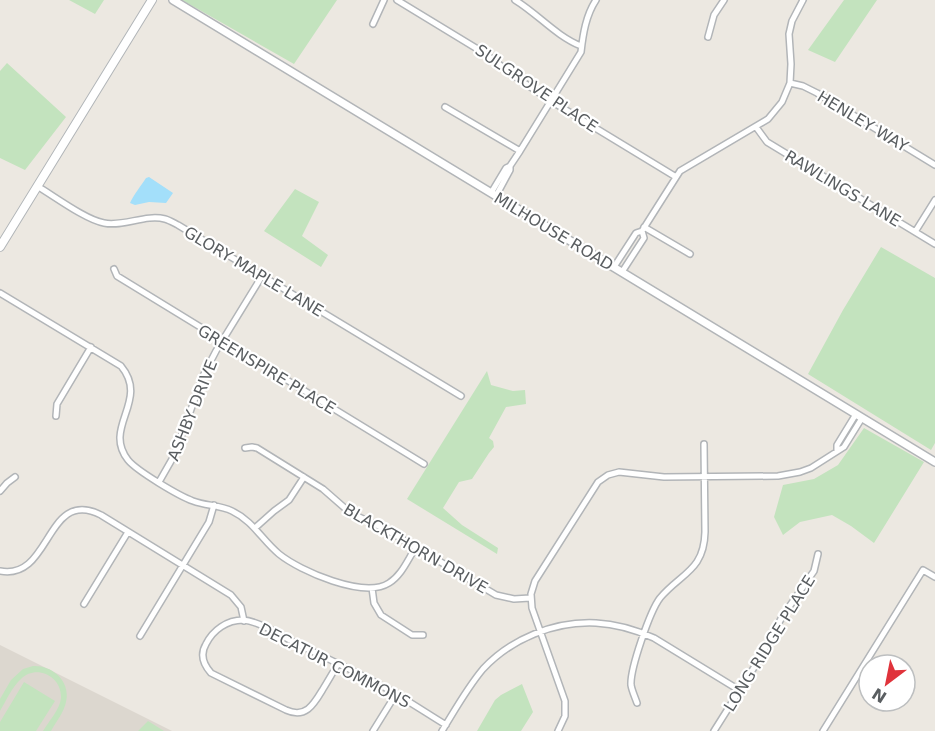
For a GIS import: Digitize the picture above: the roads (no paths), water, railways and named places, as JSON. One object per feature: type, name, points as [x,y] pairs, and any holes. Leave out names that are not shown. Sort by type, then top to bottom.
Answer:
[{"type":"main road","points":[[0,247],[152,0]]},
{"type":"street","name":"MILHOUSE ROAD","points":[[173,0],[935,462]]},
{"type":"street","points":[[373,24],[384,0]]},
{"type":"street","name":"SULGROVE PLACE","points":[[397,0],[484,53],[551,101],[676,177]]},
{"type":"street","points":[[515,0],[562,36],[581,46]]},
{"type":"street","points":[[493,194],[506,168],[510,166],[520,151],[580,52],[582,37],[596,0]]},
{"type":"street","points":[[708,37],[714,15],[724,0]]},
{"type":"street","points":[[614,267],[636,233],[643,229],[680,171],[768,119],[782,102],[789,83],[789,34],[792,21],[803,0]]},
{"type":"street","name":"HENLEY WAY","points":[[789,83],[803,86],[817,93],[935,165]]},
{"type":"street","points":[[445,107],[520,151]]},
{"type":"street","name":"RAWLINGS LANE","points":[[756,127],[767,142],[935,244]]},
{"type":"street","name":"GLORY MAPLE LANE","points":[[37,186],[86,216],[102,223],[116,224],[156,218],[166,219],[461,396]]},
{"type":"street","points":[[915,232],[935,200]]},
{"type":"street","points":[[643,229],[690,254]]},
{"type":"street","points":[[622,272],[644,238],[643,229]]},
{"type":"street","name":"GREENSPIRE PLACE","points":[[114,269],[117,276],[424,464]]},
{"type":"street","name":"ASHBY DRIVE","points":[[159,482],[175,454],[203,376],[262,276]]},
{"type":"street","points":[[0,293],[121,366],[129,377],[132,393],[121,428],[120,439],[125,456],[135,468],[194,502],[226,508],[239,515],[278,552],[303,568],[337,582],[372,588],[383,586],[394,579],[416,547]]},
{"type":"street","points":[[56,416],[57,404],[91,348]]},
{"type":"street","points":[[558,731],[565,716],[565,701],[530,598],[534,583],[593,488],[602,478],[619,472],[664,477],[790,475],[811,468],[837,451],[837,445],[859,416]]},
{"type":"street","points":[[637,703],[631,685],[635,660],[658,601],[692,569],[702,553],[705,532],[704,444]]},
{"type":"street","name":"BLACKTHORN DRIVE","points":[[245,448],[257,448],[323,489],[354,515],[383,527],[496,595],[530,598]]},
{"type":"street","points":[[0,491],[15,477]]},
{"type":"street","points":[[255,528],[291,499],[304,477]]},
{"type":"street","points":[[140,636],[209,522],[214,505]]},
{"type":"street","name":"DECATUR COMMONS","points":[[0,571],[15,572],[31,563],[66,515],[84,510],[95,513],[235,598],[241,608],[244,621],[252,622],[338,664],[396,694],[446,725]]},
{"type":"street","points":[[84,604],[128,532]]},
{"type":"street","name":"LONG RIDGE PLACE","points":[[714,731],[760,658],[782,617],[814,571],[818,554]]},
{"type":"street","points":[[823,731],[923,570],[935,577]]},
{"type":"street","points":[[372,588],[374,603],[381,615],[412,635],[423,635]]},
{"type":"street","points":[[244,621],[223,625],[215,632],[204,648],[204,663],[215,675],[290,712],[299,713],[310,708],[338,664]]},
{"type":"street","points":[[442,731],[475,680],[491,662],[517,642],[540,631],[569,624],[596,623],[623,627],[644,634],[739,690]]},
{"type":"street","points":[[373,731],[396,694]]},
{"type":"water","points":[[149,177],[173,193],[166,203],[149,202],[135,205],[130,203],[146,178]]}]
